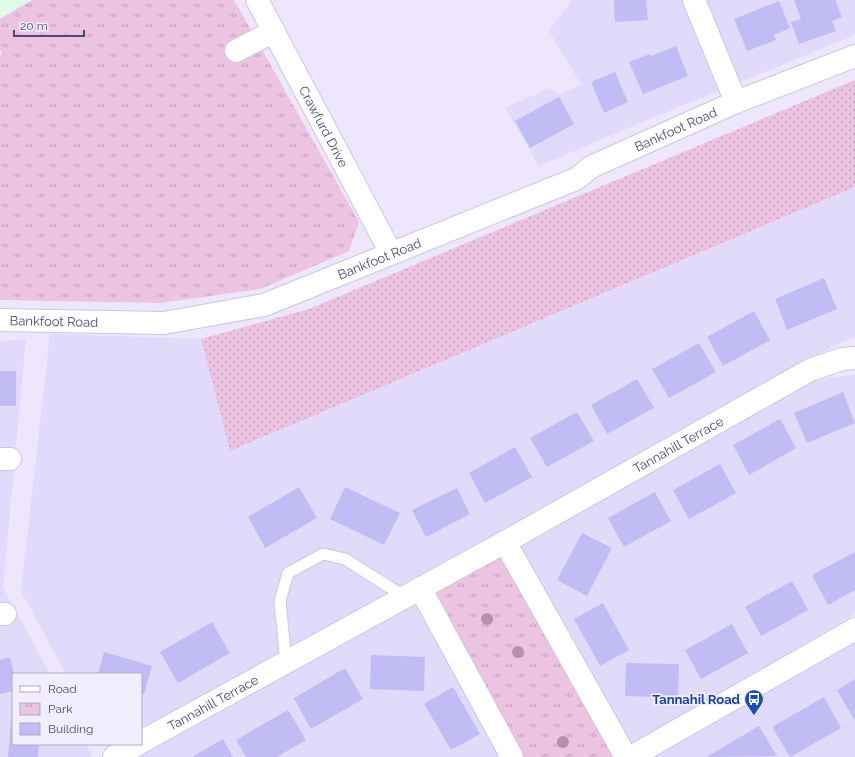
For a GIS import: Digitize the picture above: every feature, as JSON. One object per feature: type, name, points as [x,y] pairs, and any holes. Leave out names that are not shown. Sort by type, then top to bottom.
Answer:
[{"type":"street","name":"Crawfurd Drive","points":[[257,0],[391,254]]},
{"type":"street","points":[[694,0],[736,102]]},
{"type":"street","points":[[236,51],[274,31]]},
{"type":"street","name":"Bankfoot Road","points":[[0,320],[164,323],[264,305],[576,179],[591,167],[736,102],[855,56]]},
{"type":"street","name":"Tannahill Terrace","points":[[142,741],[505,542],[810,370],[842,359],[855,358]]},
{"type":"street","points":[[505,542],[626,757]]},
{"type":"street","points":[[412,592],[512,757]]},
{"type":"street","points":[[631,757],[855,630]]},
{"type":"street","points":[[114,757],[136,745]]},
{"type":"lane","points":[[286,663],[280,601],[288,573],[323,554],[345,559],[412,592]]},
{"type":"shaded area","points":[[0,0],[32,0],[0,19]]},
{"type":"shaded area","points":[[572,0],[855,0],[855,35],[539,166],[505,108],[550,88],[560,95],[581,84],[549,31]]},
{"type":"shaded area","points":[[855,187],[855,337],[835,345],[457,558],[142,731],[142,673],[65,673],[21,591],[50,334],[201,339],[230,451]]},
{"type":"shaded area","points":[[26,339],[3,587],[49,673],[12,673],[12,745],[87,745],[92,755],[91,757],[0,757],[0,341]]},
{"type":"shaded area","points":[[855,374],[855,614],[611,757],[133,757],[814,381]]},
{"type":"shaded area","points":[[855,640],[855,757],[648,757]]},
{"type":"green space","points":[[32,0],[234,0],[359,222],[349,251],[260,289],[161,303],[0,300],[0,57],[2,51],[0,51],[0,19]]},
{"type":"green space","points":[[855,80],[855,187],[230,451],[201,339],[309,309]]},
{"type":"green space","points":[[501,555],[614,755],[611,757],[522,757],[431,593]]},
{"type":"building","points":[[614,0],[646,0],[648,20],[615,22]]},
{"type":"building","points":[[794,0],[835,0],[842,17],[832,21],[836,31],[799,44],[791,22],[801,19]]},
{"type":"building","points":[[779,1],[790,28],[774,35],[776,40],[747,51],[734,19]]},
{"type":"building","points":[[676,46],[688,76],[643,94],[629,62],[650,54],[651,56]]},
{"type":"building","points":[[615,72],[628,102],[604,113],[591,82]]},
{"type":"building","points":[[559,97],[574,124],[530,148],[515,121]]},
{"type":"building","points":[[824,278],[837,309],[787,330],[775,299]]},
{"type":"building","points":[[754,311],[770,340],[723,366],[707,337]]},
{"type":"building","points":[[699,343],[716,372],[669,398],[652,369]]},
{"type":"building","points":[[0,371],[16,371],[16,406],[0,406]]},
{"type":"building","points":[[637,379],[654,408],[607,434],[591,405]]},
{"type":"building","points":[[843,392],[855,423],[807,443],[794,413]]},
{"type":"building","points":[[577,412],[594,441],[547,467],[530,438]]},
{"type":"building","points":[[780,419],[796,448],[749,475],[733,445]]},
{"type":"building","points":[[515,447],[532,477],[485,503],[469,473]]},
{"type":"building","points":[[720,464],[736,493],[689,519],[673,490]]},
{"type":"building","points":[[299,487],[317,518],[265,548],[248,517]]},
{"type":"building","points":[[345,487],[400,513],[384,545],[330,519]]},
{"type":"building","points":[[457,488],[470,514],[426,537],[412,510]]},
{"type":"building","points":[[655,492],[671,521],[624,547],[608,518]]},
{"type":"building","points":[[582,533],[612,548],[587,596],[557,580]]},
{"type":"building","points":[[855,552],[855,590],[828,605],[812,575]]},
{"type":"building","points":[[792,581],[808,610],[761,636],[745,607]]},
{"type":"building","points":[[603,603],[629,650],[600,666],[574,619]]},
{"type":"building","points":[[212,622],[230,653],[178,683],[160,652]]},
{"type":"building","points":[[732,624],[748,653],[701,679],[685,650]]},
{"type":"building","points":[[104,652],[152,666],[144,694],[142,693],[142,673],[98,673]]},
{"type":"building","points":[[371,655],[425,657],[424,691],[370,689]]},
{"type":"building","points":[[10,657],[14,673],[12,673],[12,691],[0,694],[0,660]]},
{"type":"building","points":[[626,663],[679,664],[678,698],[625,696]]},
{"type":"building","points":[[345,668],[363,699],[311,729],[294,698]]},
{"type":"building","points":[[855,679],[855,721],[837,690]]},
{"type":"building","points":[[453,687],[480,734],[451,750],[424,704]]},
{"type":"building","points":[[824,697],[841,728],[790,757],[772,727]]},
{"type":"building","points":[[288,710],[306,740],[277,757],[246,757],[236,740]]},
{"type":"building","points":[[12,721],[12,745],[39,745],[38,757],[8,757]]},
{"type":"building","points":[[759,726],[777,756],[708,757],[708,756]]},
{"type":"building","points":[[223,739],[233,757],[192,757]]},
{"type":"place","name":"Tannahil Road","points":[[754,716]]}]
